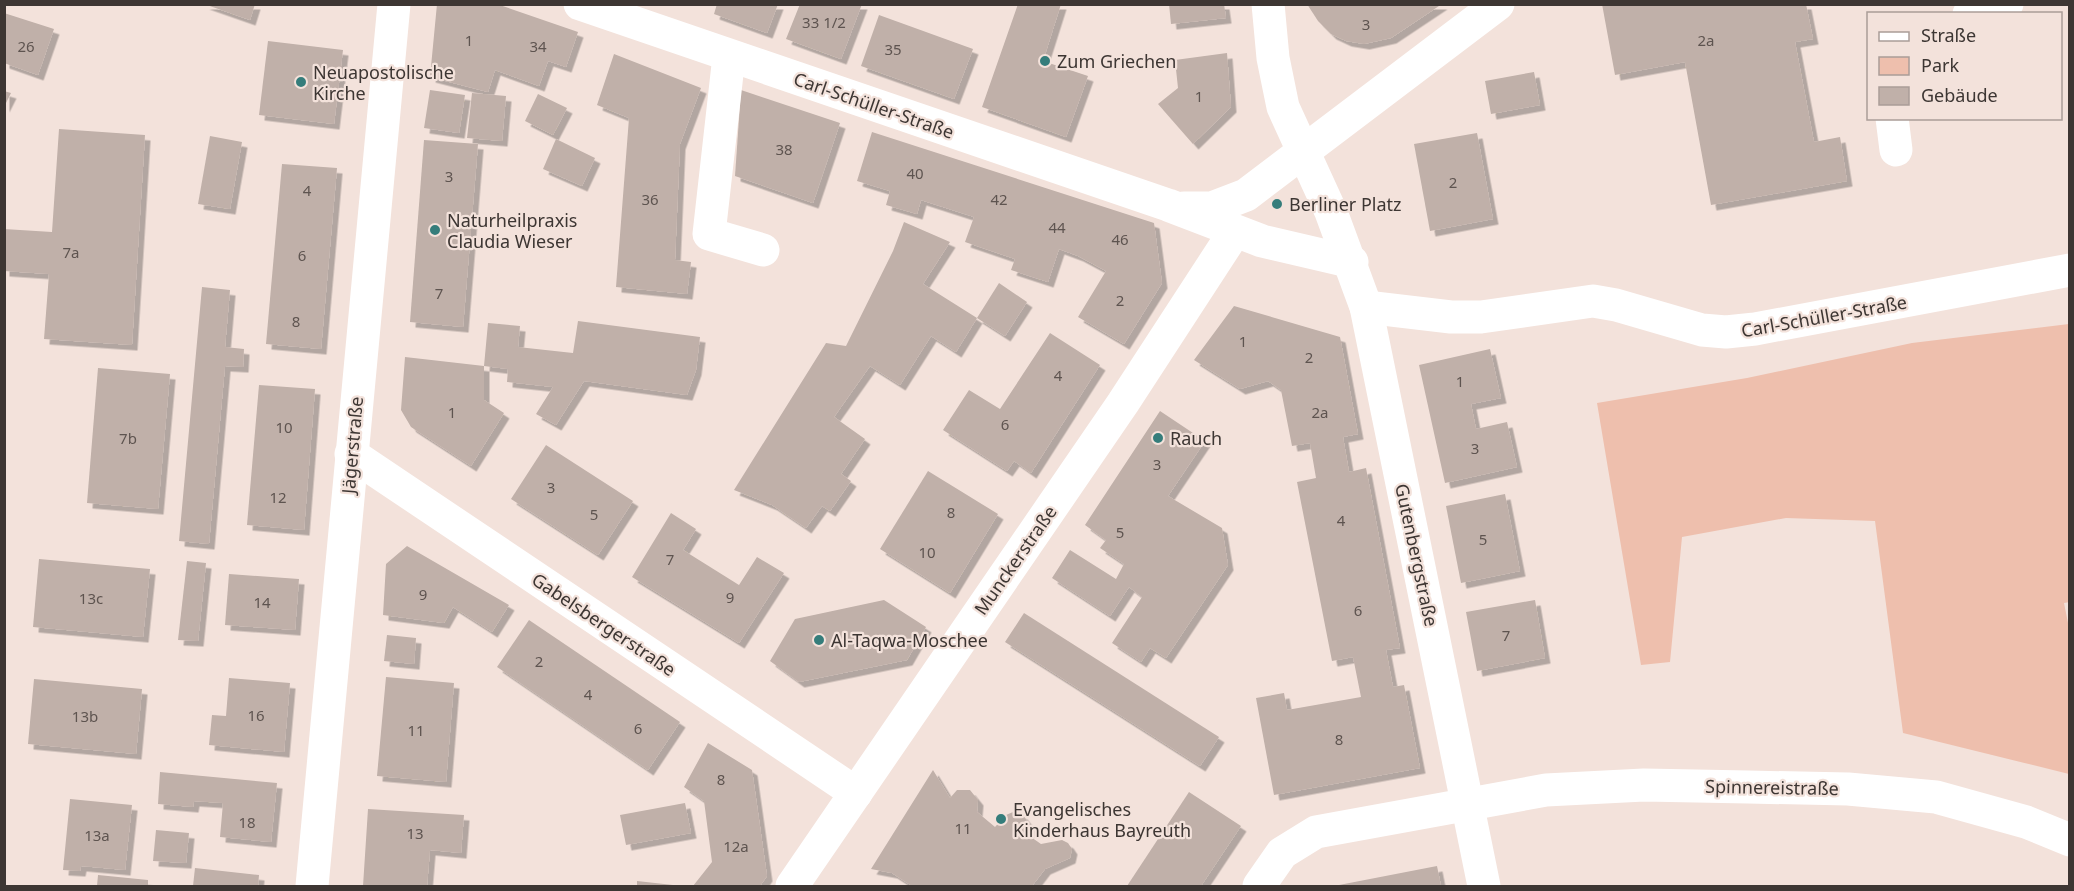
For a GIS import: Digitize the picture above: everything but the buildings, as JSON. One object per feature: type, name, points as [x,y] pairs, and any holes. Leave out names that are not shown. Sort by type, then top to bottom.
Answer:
[{"type":"street","name":"Jägerstraße","points":[[312,886],[394,4]]},
{"type":"street","name":"Carl-Schüller-Straße","points":[[580,4],[1167,205]]},
{"type":"street","points":[[1268,4],[1277,85],[1283,107],[1352,262],[1366,307]]},
{"type":"street","points":[[1167,205],[1192,209],[1231,203],[1246,195],[1498,4]]},
{"type":"street","points":[[1977,12],[2007,4]]},
{"type":"street","points":[[729,56],[709,234],[763,250]]},
{"type":"street","points":[[1892,120],[1896,150]]},
{"type":"street","points":[[1167,205],[1285,248],[1352,262]]},
{"type":"street","name":"Munckerstraße","points":[[792,886],[1123,404],[1235,231]]},
{"type":"street","name":"Carl-Schüller-Straße","points":[[1366,307],[1451,317],[1480,317],[1593,301],[1616,305],[1702,330],[1726,332],[1755,330],[2070,270]]},
{"type":"street","name":"Gutenbergstraße","points":[[1366,307],[1469,802],[1484,886]]},
{"type":"street","name":"Gabelsbergerstraße","points":[[351,454],[856,793]]},
{"type":"street","name":"Spinnereistraße","points":[[1469,802],[1546,790],[1644,785],[1848,789],[1936,797],[2026,822],[2070,840]]},
{"type":"street","points":[[1259,886],[1282,853],[1316,832],[1469,802]]},
{"type":"green space","points":[[2069,324],[2070,602],[2064,603],[2070,633],[2069,774],[1903,733],[1875,521],[1786,518],[1682,537],[1670,662],[1641,665],[1597,403],[1747,378],[1912,343]]},
{"type":"place","name":"Zum Griechen","points":[[1045,61]]},
{"type":"place","name":"Neuapostolische Kirche","points":[[301,82]]},
{"type":"place","name":"Berliner Platz","points":[[1277,204]]},
{"type":"place","name":"Naturheilpraxis Claudia Wieser","points":[[435,230]]},
{"type":"place","name":"Rauch","points":[[1158,438]]},
{"type":"place","name":"Al-Taqwa-Moschee","points":[[819,640]]},
{"type":"place","name":"Evangelisches Kinderhaus Bayreuth","points":[[1001,819]]}]
